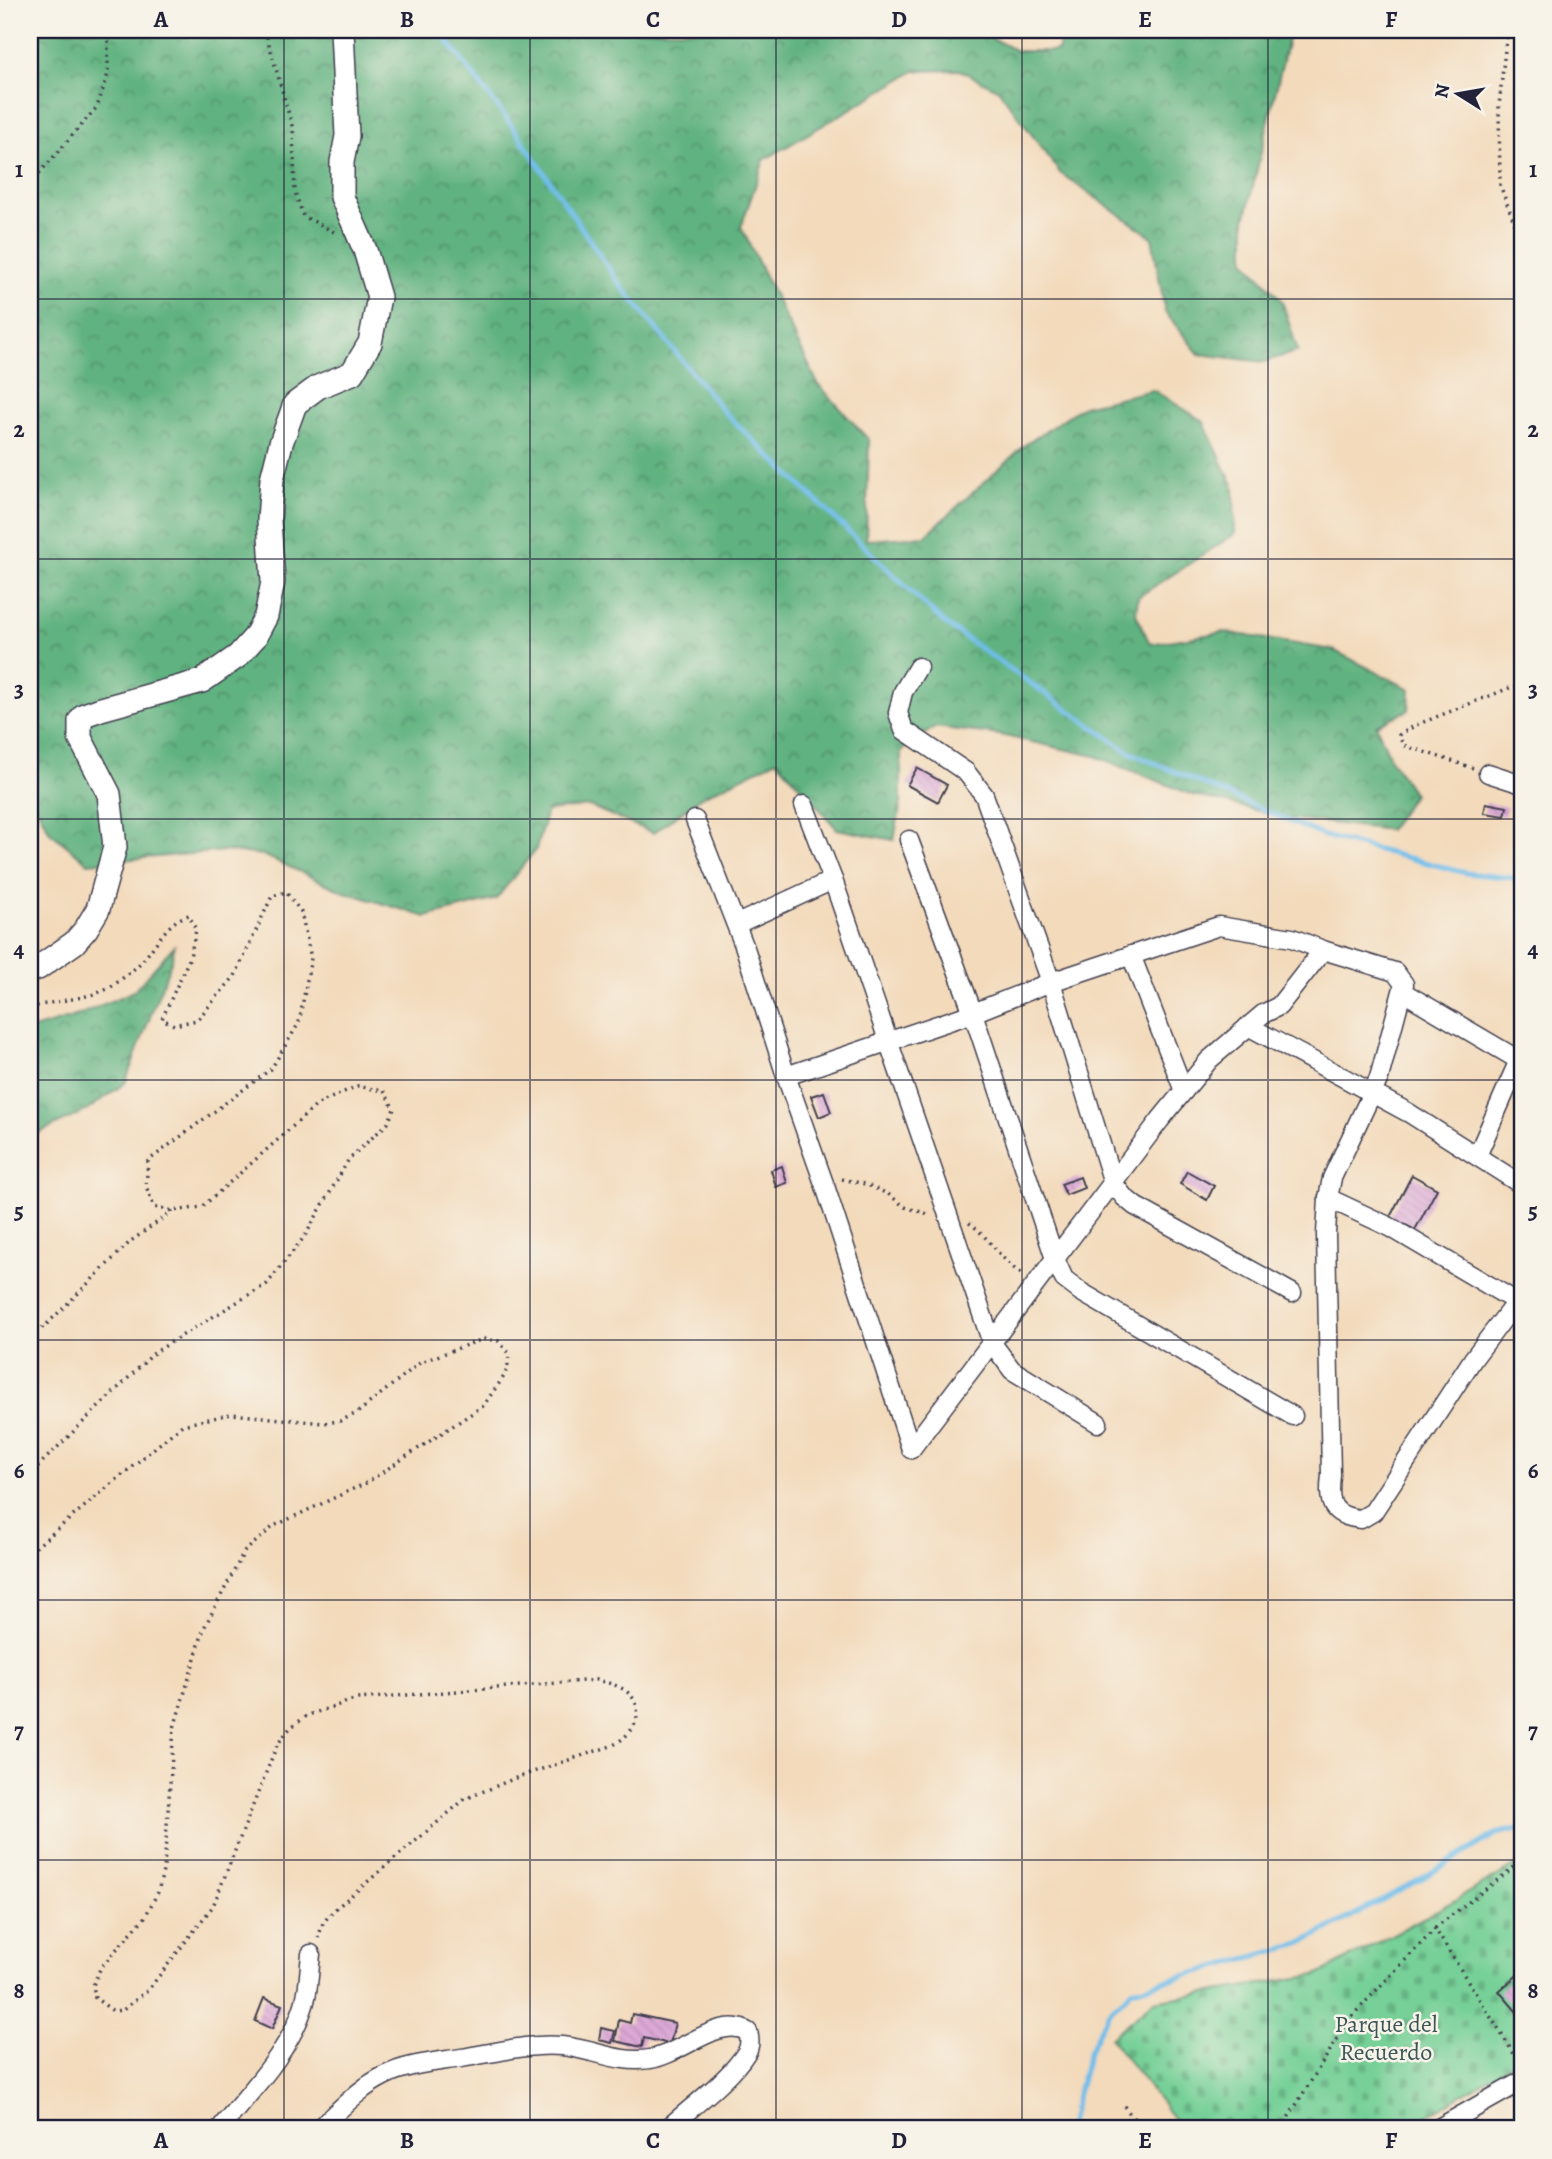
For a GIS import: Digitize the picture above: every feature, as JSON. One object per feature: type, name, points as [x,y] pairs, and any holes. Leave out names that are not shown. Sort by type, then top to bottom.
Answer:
[{"type":"street","points":[[30,970],[38,968],[74,943],[86,929],[98,909],[115,847],[109,794],[80,738],[78,729],[84,715],[202,681],[238,656],[255,637],[266,616],[273,582],[269,520],[272,479],[295,404],[318,387],[352,373],[370,343],[379,297],[365,250],[342,197],[342,163],[346,136],[342,30]]},
{"type":"street","points":[[918,667],[903,692],[898,713],[904,730],[966,772],[984,795],[1051,982],[1114,1183],[1135,1206],[1292,1293]]},
{"type":"street","points":[[1488,773],[1522,784]]},
{"type":"street","points":[[804,805],[890,1041],[992,1343],[1012,1370],[1098,1423]]},
{"type":"street","points":[[695,820],[737,923],[911,1449],[1209,1060],[1263,1014],[1279,1006],[1323,950]]},
{"type":"street","points":[[909,840],[973,1013],[1064,1279],[1081,1292],[1293,1416]]},
{"type":"street","points":[[737,923],[833,880]]},
{"type":"street","points":[[786,1076],[1219,926],[1292,938],[1395,972],[1404,984],[1403,992],[1379,1078],[1332,1178],[1328,1198],[1326,1234],[1331,1475],[1329,1493],[1331,1505],[1340,1514],[1361,1518],[1373,1512],[1474,1359],[1520,1300],[1390,1227],[1328,1198]]},
{"type":"street","points":[[1131,955],[1184,1091]]},
{"type":"street","points":[[1403,992],[1521,1061],[1477,1156]]},
{"type":"street","points":[[1248,1026],[1409,1113],[1522,1185]]},
{"type":"street","points":[[220,2129],[276,2057],[291,2033],[303,2008],[311,1954]]},
{"type":"street","points":[[318,2129],[369,2084],[403,2068],[520,2048],[560,2046],[629,2062],[664,2057],[719,2028],[741,2027],[748,2032],[750,2040],[747,2052],[667,2129]]},
{"type":"street","points":[[1437,2129],[1522,2081]]},
{"type":"path","points":[[30,184],[97,107],[108,74],[108,30]]},
{"type":"path","points":[[265,30],[293,129],[295,192],[303,216],[365,250]]},
{"type":"path","points":[[1507,30],[1499,106],[1500,185],[1522,243]]},
{"type":"path","points":[[1488,773],[1403,745],[1399,735],[1416,725],[1522,683]]},
{"type":"path","points":[[30,1008],[51,1001],[78,998],[111,987],[142,961],[175,919],[189,915],[195,930],[190,957],[162,1019],[174,1025],[197,1020],[235,976],[272,896],[286,892],[301,912],[311,958],[299,1023],[271,1069],[148,1161],[146,1186],[155,1207],[173,1211],[202,1207],[318,1104],[357,1086],[384,1091],[394,1109],[388,1123],[349,1159],[305,1236],[267,1284],[155,1352],[30,1474]]},
{"type":"path","points":[[30,1336],[45,1326],[131,1241],[173,1211]]},
{"type":"path","points":[[30,1552],[182,1425],[231,1414],[323,1423],[340,1421],[357,1413],[421,1362],[483,1339],[499,1341],[509,1353],[509,1365],[505,1375],[483,1406],[366,1483],[274,1526],[244,1552],[204,1628],[174,1728],[164,1867],[158,1892],[145,1917],[101,1967],[93,1985],[95,1998],[113,2011],[123,2010],[149,1989],[213,1906],[276,1745],[290,1728],[308,1715],[357,1699],[596,1681],[625,1690],[635,1701],[637,1714],[633,1730],[624,1740],[611,1746],[518,1777],[465,1799],[333,1911],[323,1923],[311,1954]]},
{"type":"path","points":[[1281,2129],[1351,2017],[1435,1928],[1522,1861]]},
{"type":"path","points":[[1435,1928],[1522,2067]]},
{"type":"path","points":[[1124,2106],[1142,2129]]},
{"type":"green space","points":[[30,30],[975,30],[1017,51],[1058,51],[1061,30],[1285,30],[1288,39],[1245,220],[1245,260],[1282,301],[1298,351],[1264,362],[1199,354],[1165,312],[1152,237],[1060,173],[999,90],[960,70],[915,71],[764,160],[741,227],[818,384],[869,440],[866,540],[925,536],[1026,444],[1083,406],[1153,390],[1203,421],[1234,487],[1235,534],[1138,597],[1136,614],[1150,644],[1224,632],[1333,650],[1410,689],[1409,710],[1376,725],[1391,760],[1414,794],[1389,830],[1288,818],[1193,795],[1095,756],[1000,735],[935,727],[901,751],[901,803],[894,840],[837,829],[777,760],[701,797],[653,833],[589,806],[547,811],[536,849],[496,899],[426,917],[342,891],[263,855],[224,851],[88,863],[50,832],[30,795]]},
{"type":"green space","points":[[174,946],[172,959],[125,1083],[86,1111],[34,1135],[30,1144],[30,1030],[79,1015],[134,991]]},
{"type":"green space","name":"Parque del Recuerdo","points":[[1522,1862],[1522,2058],[1406,2129],[1182,2129],[1110,2038],[1154,2001],[1317,1975]]},
{"type":"building","points":[[917,768],[947,785],[938,802],[907,785]]},
{"type":"building","points":[[1486,803],[1507,807],[1505,816],[1484,813]]},
{"type":"building","points":[[824,1092],[831,1112],[819,1117],[811,1096]]},
{"type":"building","points":[[782,1166],[787,1183],[776,1187],[771,1170]]},
{"type":"building","points":[[1187,1171],[1214,1186],[1207,1200],[1180,1184]]},
{"type":"building","points":[[1412,1175],[1437,1189],[1415,1230],[1390,1217]]},
{"type":"building","points":[[1080,1177],[1084,1188],[1066,1195],[1061,1184]]},
{"type":"building","points":[[1522,1971],[1522,2018],[1499,1991]]},
{"type":"building","points":[[264,1998],[282,2005],[272,2029],[255,2021]]},
{"type":"building","points":[[632,2014],[675,2023],[670,2044],[644,2038],[642,2047],[615,2041],[619,2020],[630,2023]]},
{"type":"building","points":[[601,2028],[615,2031],[612,2043],[599,2040]]},
{"type":"waterway","points":[[439,30],[518,134],[618,282],[725,413],[944,623],[1129,752],[1324,836],[1466,873],[1522,879]]},
{"type":"waterway","points":[[1068,2129],[1089,2052],[1108,2013],[1132,1990],[1300,1944],[1421,1879],[1496,1834],[1522,1828]]}]
